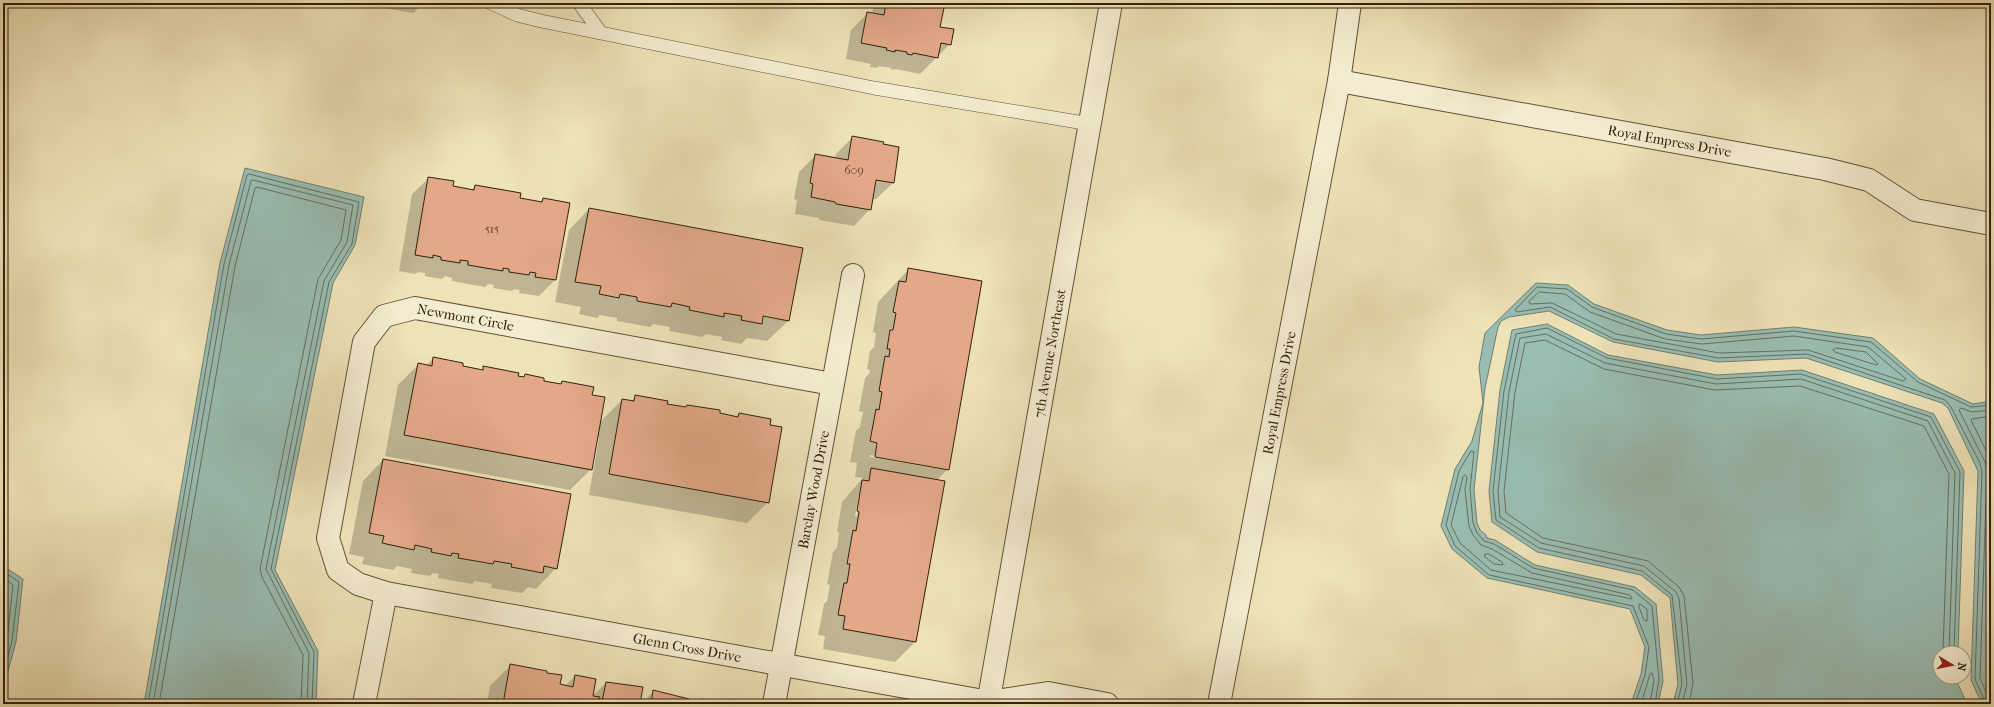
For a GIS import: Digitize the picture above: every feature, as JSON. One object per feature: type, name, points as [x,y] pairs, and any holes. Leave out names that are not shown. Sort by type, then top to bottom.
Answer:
[{"type":"street","name":"7th Avenue Northeast","points":[[990,703],[1111,3]]},
{"type":"street","name":"Royal Empress Drive","points":[[1220,704],[1339,81],[1350,3]]},
{"type":"street","name":"Royal Empress Drive","points":[[1339,81],[1825,169],[1869,180],[1915,210],[1991,224]]},
{"type":"street","name":"Barclay Wood Drive","points":[[774,704],[853,275]]},
{"type":"street","name":"Newmont Circle","points":[[386,593],[358,584],[338,570],[328,538],[364,342],[384,316],[415,308],[832,384]]},
{"type":"street","name":"Glenn Cross Drive","points":[[386,593],[990,703],[1048,693],[1107,704]]},
{"type":"street","points":[[364,704],[386,593]]},
{"type":"lane","points":[[491,3],[517,15],[541,21],[874,88],[1090,124]]},
{"type":"lane","points":[[579,3],[601,33]]},
{"type":"water","points":[[245,168],[364,197],[355,245],[333,283],[275,570],[318,651],[316,704],[144,704],[220,263]]},
{"type":"water","points":[[1536,283],[1568,285],[1594,304],[1667,330],[1701,335],[1794,327],[1873,338],[1920,379],[1973,404],[1991,401],[1991,704],[1982,704],[1972,682],[1978,471],[1948,408],[1942,403],[1806,358],[1718,362],[1613,342],[1549,311],[1509,317],[1501,321],[1498,327],[1485,388],[1474,490],[1477,523],[1480,530],[1486,535],[1487,538],[1495,540],[1535,565],[1635,587],[1656,604],[1663,681],[1658,704],[1631,704],[1641,674],[1645,647],[1630,609],[1487,578],[1452,549],[1441,526],[1455,469],[1472,441],[1483,403],[1479,367],[1485,333]]},
{"type":"water","points":[[1547,324],[1608,355],[1717,375],[1802,370],[1934,414],[1964,471],[1958,645],[1932,645],[1932,685],[1958,685],[1967,704],[1673,704],[1678,684],[1670,598],[1641,575],[1537,552],[1492,522],[1489,491],[1500,390],[1512,330]]},
{"type":"water","points":[[3,566],[23,579],[16,642],[3,689]]},
{"type":"building","points":[[886,3],[945,3],[940,27],[954,29],[951,45],[941,43],[938,58],[913,53],[912,55],[907,54],[907,52],[895,50],[895,52],[886,50],[887,48],[861,43],[867,12],[884,15]]},
{"type":"building","points":[[852,136],[884,142],[883,144],[899,147],[894,183],[876,180],[871,210],[836,204],[835,202],[811,197],[813,184],[810,183],[815,154],[848,160]]},
{"type":"building","points":[[428,177],[454,181],[453,186],[474,190],[475,185],[521,193],[520,198],[542,202],[543,198],[570,203],[556,280],[535,277],[536,273],[530,272],[529,275],[509,272],[509,269],[503,268],[503,271],[468,265],[468,261],[460,260],[460,263],[441,260],[441,257],[433,255],[433,258],[415,255]]},
{"type":"building","points":[[589,208],[803,248],[789,321],[763,316],[762,324],[741,320],[742,316],[724,313],[724,317],[689,310],[690,307],[672,303],[671,307],[637,301],[637,297],[620,294],[619,298],[599,294],[601,286],[575,282]]},
{"type":"building","points":[[908,268],[982,281],[949,470],[875,457],[877,443],[870,441],[876,409],[879,410],[882,392],[879,391],[885,356],[889,357],[890,349],[887,349],[890,330],[893,330],[896,313],[893,312],[899,281],[906,282]]},
{"type":"building","points":[[433,357],[463,363],[463,366],[483,370],[483,366],[519,373],[518,376],[524,377],[525,374],[544,378],[544,381],[561,384],[562,381],[594,387],[592,395],[605,397],[592,470],[404,435],[418,363],[432,366]]},
{"type":"building","points":[[635,395],[668,401],[667,404],[686,407],[687,405],[720,410],[720,413],[738,417],[739,413],[771,419],[770,425],[782,427],[769,503],[609,474],[622,399],[634,401]]},
{"type":"building","points":[[383,459],[571,494],[557,569],[544,566],[543,573],[511,567],[512,564],[494,561],[493,564],[458,558],[459,554],[452,553],[451,556],[431,552],[432,549],[415,545],[414,550],[382,543],[384,536],[369,533]]},
{"type":"building","points":[[871,468],[945,481],[916,642],[843,629],[845,616],[838,615],[844,583],[847,583],[850,564],[847,564],[853,530],[856,531],[859,512],[857,511],[862,480],[869,481]]},
{"type":"building","points":[[510,664],[562,675],[560,684],[573,687],[575,675],[596,679],[593,696],[600,697],[599,700],[602,701],[606,682],[643,687],[640,704],[503,704]]},
{"type":"building","points":[[653,690],[689,699],[688,704],[651,704]]},
{"type":"building","points":[[702,699],[730,704],[701,704]]}]
